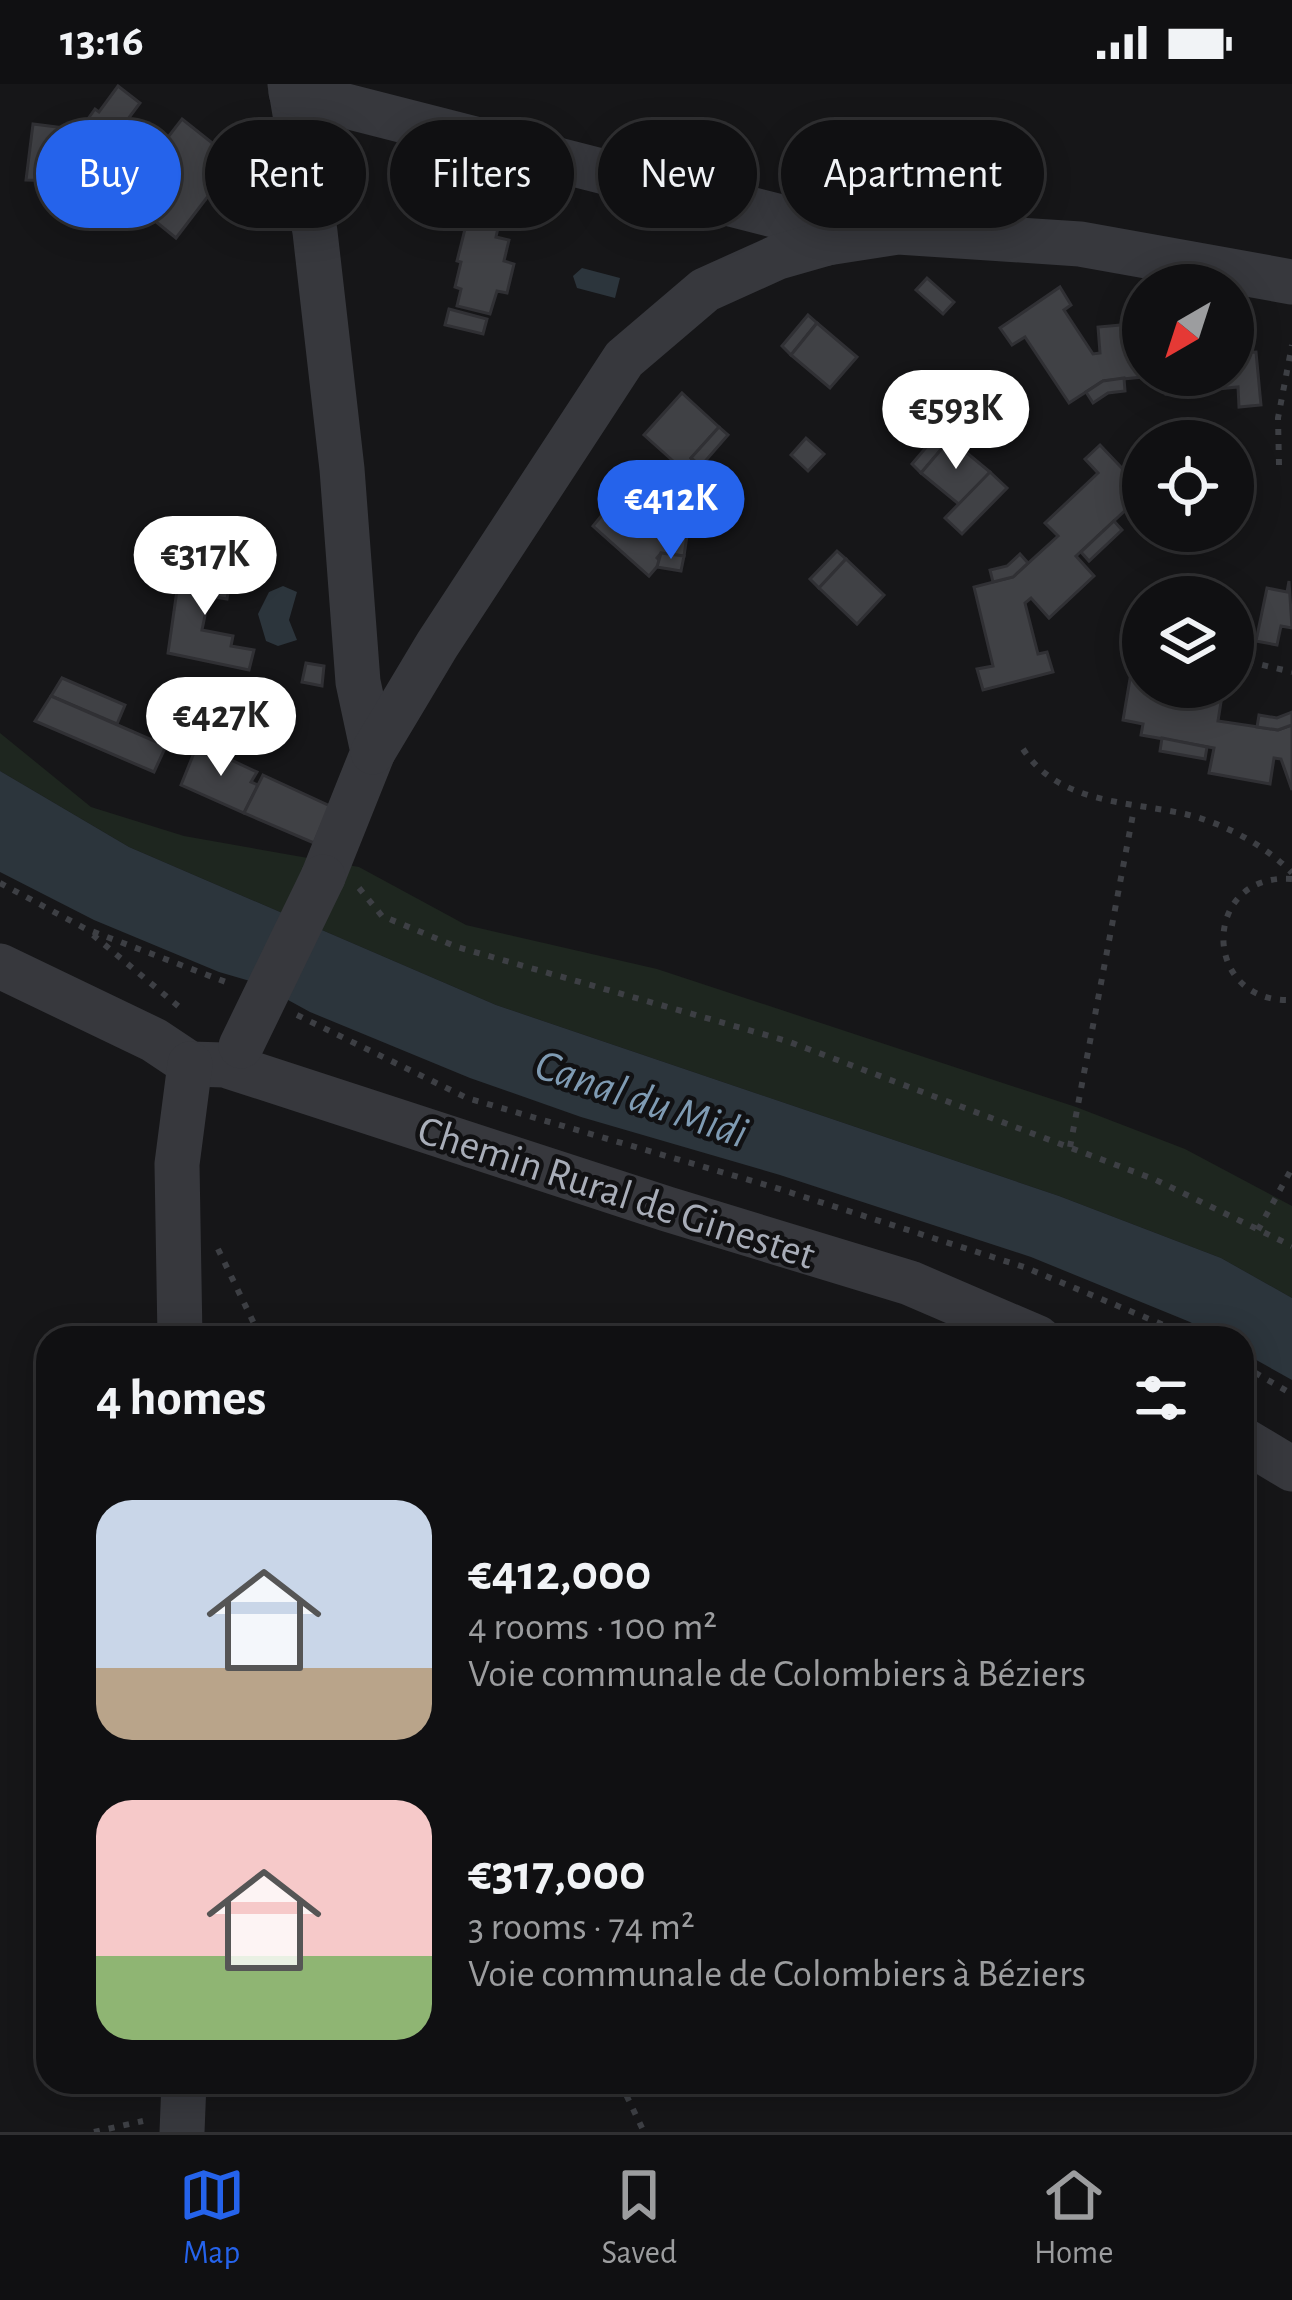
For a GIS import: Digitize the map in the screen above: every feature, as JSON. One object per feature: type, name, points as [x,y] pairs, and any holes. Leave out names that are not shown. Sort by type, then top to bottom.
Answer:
[{"type":"street","points":[[373,752],[358,682],[342,469],[315,232],[291,88],[789,219],[827,243]]},
{"type":"street","points":[[180,1326],[177,1164],[219,1058],[326,869],[373,752],[436,645],[504,563],[624,359],[705,290],[778,256],[898,232],[1080,244],[1292,282]]},
{"type":"street","name":"Chemin Rural de Ginestet","points":[[0,966],[154,1040],[667,1209],[910,1283],[1010,1326]]},
{"type":"street","points":[[1254,1446],[1292,1469]]},
{"type":"path","points":[[1279,465],[1278,418],[1292,345]]},
{"type":"path","points":[[1254,663],[1292,672]]},
{"type":"path","points":[[1023,749],[1044,775],[1077,792],[1134,808],[1184,814],[1219,826],[1276,856],[1292,876],[1263,881],[1247,890],[1226,917],[1223,952],[1240,982],[1270,1000],[1292,1000]]},
{"type":"path","points":[[1070,1148],[1134,808]]},
{"type":"path","points":[[326,869],[342,869],[382,916],[457,947],[787,1041],[1156,1180],[1292,1246]]},
{"type":"path","points":[[0,883],[86,929],[231,984]]},
{"type":"path","points":[[86,929],[177,1001],[189,1017]]},
{"type":"path","points":[[289,1011],[467,1098],[773,1187],[1024,1268],[1166,1326]]},
{"type":"path","points":[[1258,1230],[1292,1168]]},
{"type":"path","points":[[1254,1372],[1292,1394]]},
{"type":"path","points":[[626,2094],[644,2132]]},
{"type":"path","points":[[94,2132],[183,2108]]},
{"type":"shaded area","points":[[0,733],[91,807],[184,836],[359,867],[466,925],[657,969],[1076,1107],[1185,1149],[1292,1206],[1292,1298],[1221,1258],[1059,1196],[496,1005],[129,847],[0,771]]},
{"type":"water","points":[[582,268],[620,278],[615,298],[577,288],[573,276]]},
{"type":"water","points":[[283,586],[297,592],[289,620],[297,640],[278,646],[266,641],[258,614],[269,592]]},
{"type":"water","name":"Canal du Midi","points":[[0,771],[129,847],[496,1005],[1059,1196],[1221,1258],[1292,1298],[1292,1380],[1254,1359],[1254,1326],[1197,1326],[1031,1257],[470,1078],[310,1012],[257,983],[94,920],[0,872]]},
{"type":"building","points":[[118,86],[140,103],[127,120],[87,120],[95,109],[99,112]]},
{"type":"building","points":[[181,120],[205,137],[205,200],[176,238],[164,228],[181,228]]},
{"type":"building","points":[[33,124],[36,180],[26,180]]},
{"type":"building","points":[[465,228],[498,228],[496,237],[509,240],[504,261],[514,264],[507,293],[497,291],[490,314],[457,306],[461,289],[455,287],[461,262],[457,261]]},
{"type":"building","points":[[927,278],[954,302],[943,314],[916,290]]},
{"type":"building","points":[[1060,287],[1071,305],[1064,310],[1093,354],[1100,353],[1098,327],[1122,325],[1122,379],[1103,381],[1069,403],[1025,337],[1012,345],[1000,328]]},
{"type":"building","points":[[449,309],[487,319],[483,334],[445,325]]},
{"type":"building","points":[[808,315],[817,323],[791,355],[782,346]]},
{"type":"building","points":[[817,323],[857,357],[830,388],[791,355]]},
{"type":"building","points":[[1256,352],[1261,405],[1239,407],[1238,396],[1254,396]]},
{"type":"building","points":[[1122,378],[1122,391],[1108,393],[1093,403],[1086,392],[1103,381]]},
{"type":"building","points":[[682,393],[719,427],[691,458],[701,466],[691,477],[644,435]]},
{"type":"building","points":[[719,427],[728,435],[701,466],[691,458]]},
{"type":"building","points":[[940,431],[950,439],[921,473],[912,464]]},
{"type":"building","points":[[806,438],[824,454],[808,471],[791,455]]},
{"type":"building","points":[[950,439],[990,472],[961,506],[921,473]]},
{"type":"building","points":[[1100,445],[1122,468],[1122,513],[1076,556],[1094,576],[1049,618],[1031,598],[1025,603],[1038,654],[1047,652],[1053,672],[983,690],[977,669],[993,666],[974,587],[1013,577],[1058,536],[1045,523],[1098,473],[1085,459]]},
{"type":"building","points":[[990,472],[1007,488],[962,534],[945,518]]},
{"type":"building","points":[[620,493],[656,523],[688,529],[684,556],[661,553],[657,558],[661,562],[649,576],[593,526]]},
{"type":"building","points":[[1114,521],[1122,530],[1089,561],[1081,552]]},
{"type":"building","points":[[837,551],[846,559],[819,588],[810,579]]},
{"type":"building","points":[[229,552],[231,570],[226,570],[223,581],[230,582],[227,599],[209,596],[202,630],[233,636],[231,646],[254,650],[249,670],[168,653],[178,583],[198,588],[199,556]]},
{"type":"building","points":[[661,553],[684,556],[681,571],[657,567]]},
{"type":"building","points":[[1020,554],[1028,563],[1013,577],[993,582],[990,570],[1007,566]]},
{"type":"building","points":[[846,559],[884,595],[857,624],[819,588]]},
{"type":"building","points":[[1289,581],[1292,628],[1281,626],[1277,645],[1256,641],[1267,588],[1287,592]]},
{"type":"building","points":[[306,663],[324,666],[322,686],[302,682]]},
{"type":"building","points":[[62,678],[125,705],[117,724],[51,696]]},
{"type":"building","points":[[51,696],[166,746],[154,772],[35,721]]},
{"type":"building","points":[[1125,708],[1220,708],[1218,721],[1278,730],[1292,725],[1292,790],[1281,759],[1274,758],[1270,784],[1209,773],[1214,748],[1141,735],[1143,724],[1123,720]]},
{"type":"building","points":[[1292,712],[1292,725],[1278,730],[1257,727],[1259,715],[1277,718]]},
{"type":"building","points":[[1162,738],[1207,747],[1205,759],[1160,751]]},
{"type":"building","points":[[196,748],[257,772],[251,782],[258,785],[244,813],[181,785]]},
{"type":"building","points":[[263,775],[330,806],[314,843],[244,813]]}]
